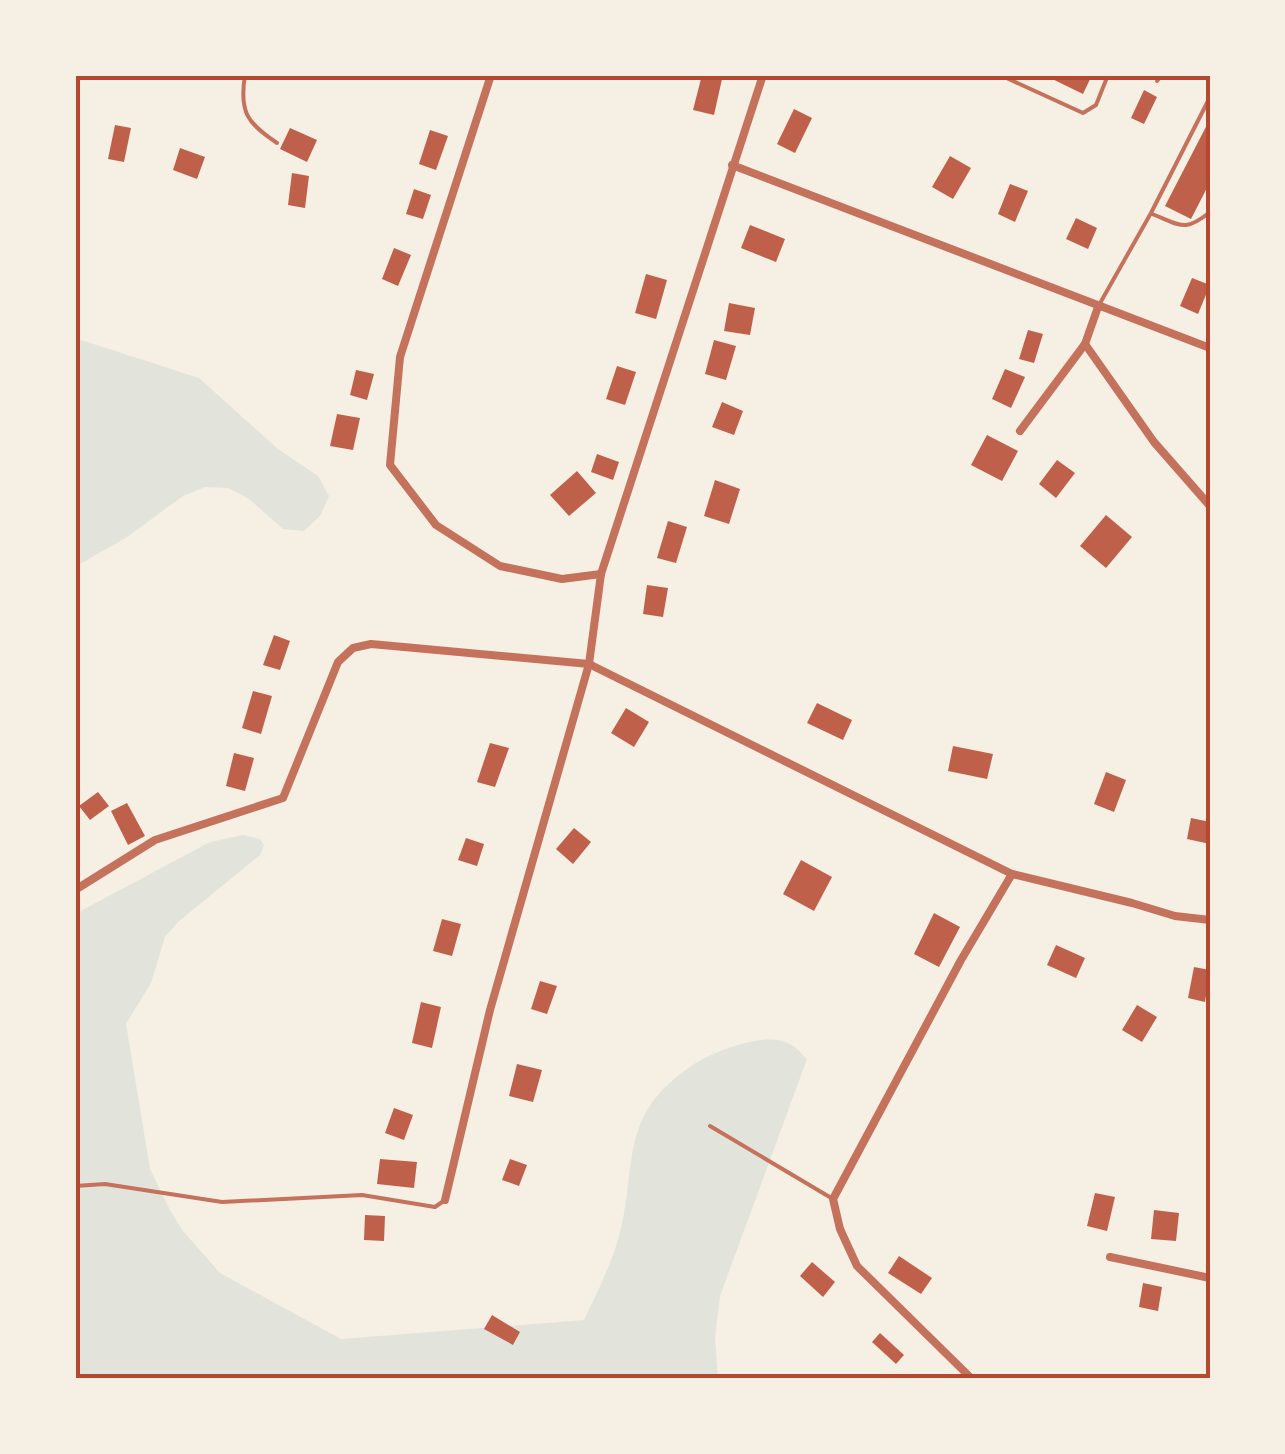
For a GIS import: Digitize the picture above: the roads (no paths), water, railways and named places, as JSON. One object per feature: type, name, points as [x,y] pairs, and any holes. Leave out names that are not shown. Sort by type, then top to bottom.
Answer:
[{"type":"street","points":[[491,75],[400,358],[390,465],[436,525],[500,566],[562,579],[601,574]]},
{"type":"street","points":[[445,1200],[490,1010],[589,664],[601,574],[762,75]]},
{"type":"street","points":[[732,165],[1210,348]]},
{"type":"street","points":[[1020,431],[1085,344],[1098,307]]},
{"type":"street","points":[[1085,344],[1154,442],[1210,506]]},
{"type":"street","points":[[75,890],[155,840],[283,798],[338,662],[353,648],[370,644],[589,664],[1012,874],[1175,916],[1210,920]]},
{"type":"street","points":[[972,1379],[857,1266],[840,1229],[833,1199],[1012,874]]},
{"type":"street","points":[[1110,1257],[1210,1278]]},
{"type":"lane","points":[[245,75],[244,109],[254,127],[277,143]]},
{"type":"lane","points":[[1000,75],[1083,113],[1096,105],[1108,75]]},
{"type":"lane","points":[[1157,80],[1162,75]]},
{"type":"lane","points":[[1098,307],[1210,98]]},
{"type":"lane","points":[[1151,213],[1184,227],[1210,212]]},
{"type":"lane","points":[[710,1126],[833,1199]]},
{"type":"lane","points":[[75,1186],[105,1184],[222,1202],[362,1195],[435,1207],[445,1200]]}]
